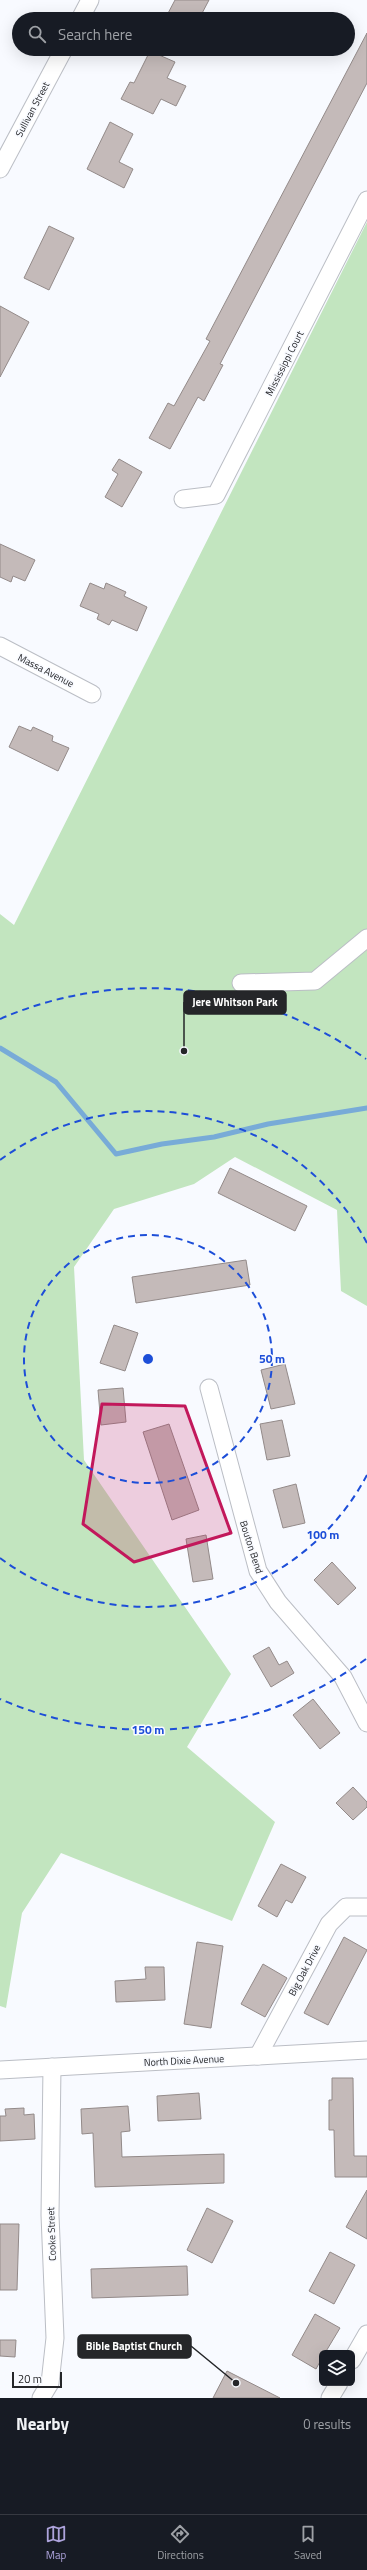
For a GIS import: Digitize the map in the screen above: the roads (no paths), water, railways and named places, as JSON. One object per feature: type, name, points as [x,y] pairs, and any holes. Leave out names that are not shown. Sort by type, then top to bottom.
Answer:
[{"type":"street","points":[[84,12],[90,0]]},
{"type":"street","name":"Sullivan Street","points":[[0,169],[60,56]]},
{"type":"street","name":"Mississippi Court","points":[[183,499],[216,495],[367,200]]},
{"type":"street","name":"Massa Avenue","points":[[0,646],[92,694]]},
{"type":"street","points":[[241,983],[315,981],[367,938]]},
{"type":"street","name":"Bouton Bend","points":[[208,1388],[258,1571],[278,1602],[343,1677],[367,1722]]},
{"type":"street","name":"Big Oak Drive","points":[[258,2056],[329,1924],[346,1907],[367,1907]]},
{"type":"street","name":"North Dixie Avenue","points":[[0,2070],[367,2050]]},
{"type":"street","name":"Cooke Street","points":[[41,2398],[50,2383],[55,2338],[50,2216],[52,2067]]},
{"type":"street","points":[[355,2355],[367,2334]]},
{"type":"street","points":[[330,2398],[337,2386]]},
{"type":"waterway","points":[[0,1048],[56,1082],[116,1154],[162,1144],[214,1137],[268,1124],[367,1108]]},
{"type":"place","name":"Jere Whitson Park","points":[[184,1051]]},
{"type":"place","name":"Bible Baptist Church","points":[[236,2383]]}]
